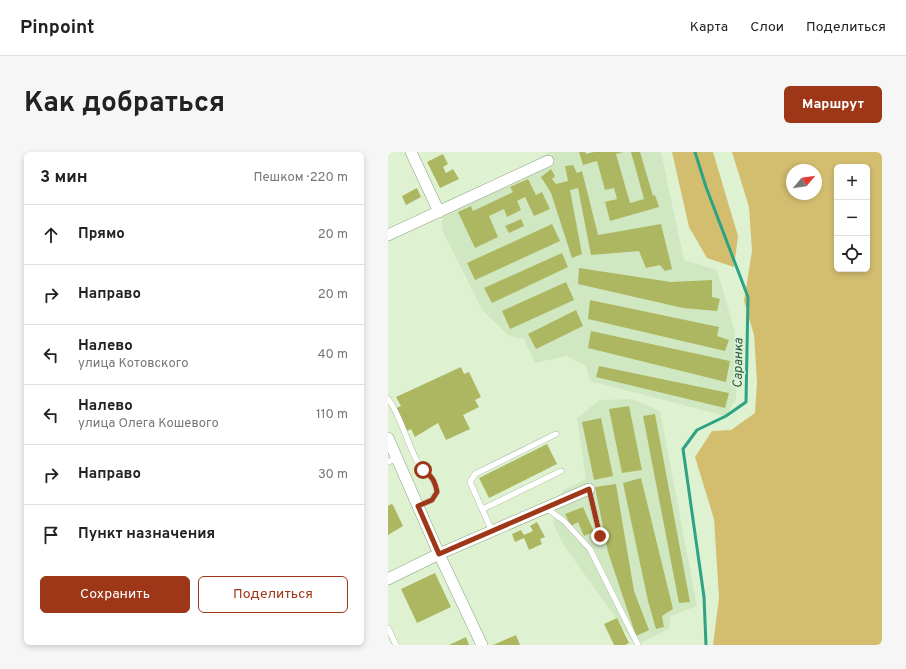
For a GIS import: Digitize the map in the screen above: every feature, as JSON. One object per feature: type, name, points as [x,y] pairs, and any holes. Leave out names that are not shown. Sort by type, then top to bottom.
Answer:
[{"type":"street","points":[[411,152],[439,212]]},
{"type":"street","points":[[388,235],[548,162]]},
{"type":"street","points":[[388,438],[392,460],[418,506],[482,645]]},
{"type":"street","points":[[388,579],[439,554],[589,489]]},
{"type":"lane","points":[[388,399],[416,458],[423,470],[436,482],[437,492],[432,500],[418,506]]},
{"type":"lane","points":[[492,531],[470,482],[475,474],[556,434]]},
{"type":"lane","points":[[483,509],[561,471]]},
{"type":"lane","points":[[589,489],[600,536]]},
{"type":"lane","points":[[546,508],[564,521],[590,549],[638,645]]},
{"type":"lane","points":[[388,628],[396,645]]},
{"type":"shaded area","points":[[550,152],[661,152],[684,260],[717,270],[735,332],[736,399],[726,416],[590,381],[586,366],[567,356],[535,363],[524,339],[509,336],[483,311],[442,230],[443,202],[530,165]]},
{"type":"shaded area","points":[[672,152],[713,152],[738,236],[734,267],[707,258],[689,227]]},
{"type":"shaded area","points":[[732,152],[882,152],[882,645],[713,645],[719,598],[714,519],[695,457],[712,431],[731,430],[755,413],[757,382],[754,335],[744,301],[752,251],[749,207]]},
{"type":"shaded area","points":[[632,399],[660,411],[697,606],[671,616],[669,629],[635,645],[565,547],[553,524],[562,491],[586,479],[577,418],[599,400]]},
{"type":"building","points":[[579,152],[585,152],[586,154],[594,152],[623,152],[616,154],[630,203],[644,199],[631,152],[640,152],[653,196],[655,195],[659,207],[610,221],[605,202],[617,199],[614,188],[605,190],[597,161],[583,165]]},
{"type":"building","points":[[443,154],[448,164],[443,167],[446,173],[453,169],[459,179],[440,188],[427,162]]},
{"type":"building","points":[[573,165],[577,173],[582,171],[598,235],[661,224],[672,269],[665,271],[660,265],[646,268],[639,251],[591,255],[578,188],[570,190],[582,254],[572,258],[551,193],[541,177],[551,169],[555,176],[552,179],[556,184],[568,181],[565,166]]},
{"type":"building","points":[[528,179],[536,195],[542,192],[550,209],[534,216],[525,197],[517,201],[521,210],[507,217],[504,209],[489,216],[498,237],[475,248],[458,212],[471,206],[473,211],[513,192],[510,187]]},
{"type":"building","points":[[417,188],[421,197],[406,205],[402,196]]},
{"type":"building","points":[[521,219],[524,226],[509,233],[505,226]]},
{"type":"building","points":[[552,224],[560,241],[475,280],[467,263]]},
{"type":"building","points":[[562,253],[568,267],[492,303],[484,288]]},
{"type":"building","points":[[579,268],[671,282],[712,280],[712,297],[720,299],[717,311],[683,308],[578,284]]},
{"type":"building","points":[[566,282],[574,300],[510,329],[502,311]]},
{"type":"building","points":[[590,300],[719,327],[717,336],[729,340],[725,351],[588,319]]},
{"type":"building","points":[[576,310],[583,326],[536,349],[528,334]]},
{"type":"building","points":[[591,331],[730,361],[726,382],[588,348]]},
{"type":"building","points":[[599,366],[729,393],[725,408],[596,377]]},
{"type":"building","points":[[461,367],[464,374],[469,372],[481,397],[475,400],[479,407],[463,415],[470,429],[446,440],[438,423],[415,437],[411,429],[405,432],[394,409],[401,406],[396,397]]},
{"type":"building","points":[[629,406],[642,470],[622,473],[609,409]]},
{"type":"building","points":[[655,414],[690,602],[679,603],[643,416]]},
{"type":"building","points":[[601,418],[613,476],[594,480],[582,422]]},
{"type":"building","points":[[547,444],[557,464],[489,498],[479,478]]},
{"type":"building","points":[[641,478],[673,609],[662,616],[664,627],[656,629],[648,601],[623,483]]},
{"type":"building","points":[[616,484],[634,591],[649,630],[636,636],[608,552],[595,487]]},
{"type":"building","points":[[391,504],[393,505],[403,526],[388,535],[388,506]]},
{"type":"building","points":[[583,507],[594,532],[584,536],[578,522],[571,526],[565,514]]},
{"type":"building","points":[[537,522],[545,537],[540,539],[542,544],[529,550],[524,538],[515,542],[512,534],[521,530],[524,535],[533,531],[530,526]]},
{"type":"building","points":[[435,573],[451,607],[417,623],[401,589]]},
{"type":"building","points":[[617,618],[629,643],[625,645],[614,645],[604,624]]},
{"type":"building","points":[[516,635],[520,645],[493,645]]},
{"type":"building","points":[[466,637],[469,645],[449,645]]},
{"type":"waterway","name":"Саранка","points":[[695,152],[706,187],[748,297],[746,402],[726,416],[697,430],[683,449],[704,597],[706,645]]},
{"type":"route","points":[[423,470],[436,482],[437,492],[432,500],[418,506],[439,554],[589,489],[600,536]]}]
